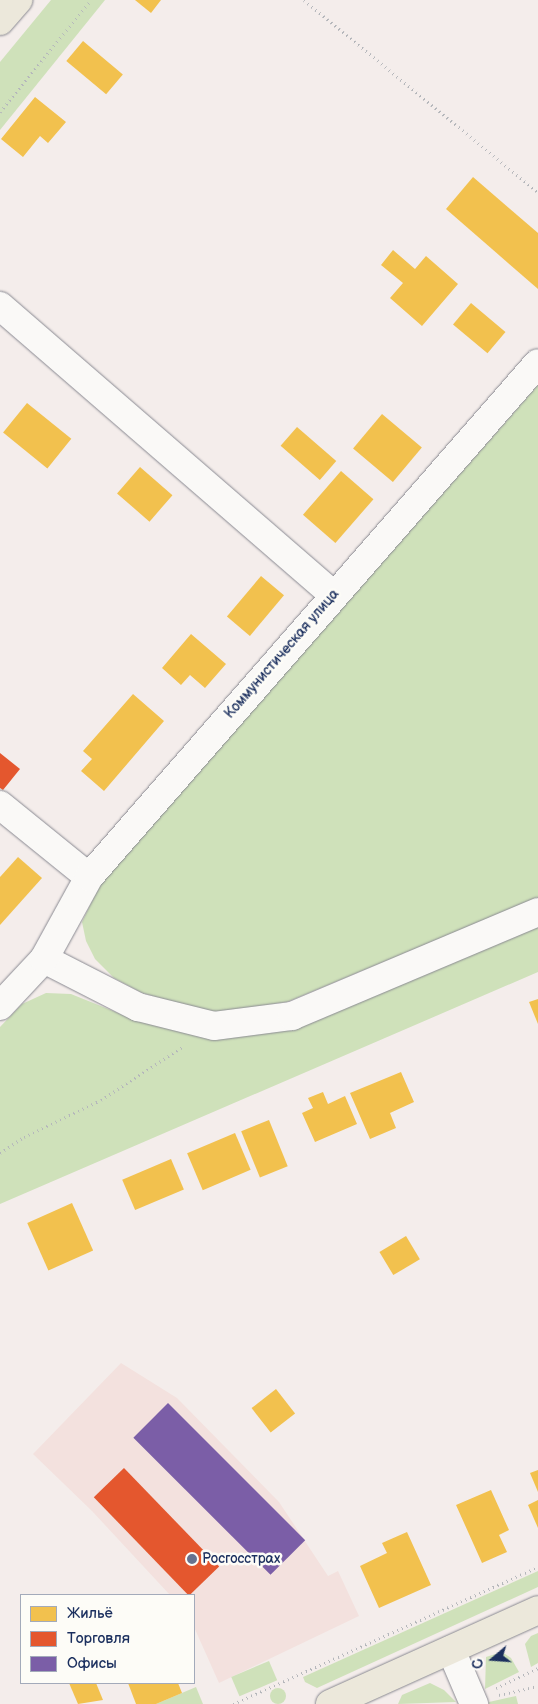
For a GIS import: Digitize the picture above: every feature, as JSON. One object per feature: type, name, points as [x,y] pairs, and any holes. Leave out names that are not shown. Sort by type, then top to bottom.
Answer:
[{"type":"main road","points":[[0,22],[18,0]]},
{"type":"main road","points":[[330,1704],[538,1610]]},
{"type":"street","points":[[0,306],[334,594]]},
{"type":"street","name":"Коммунистическая улица","points":[[0,1006],[44,959],[89,877],[334,594],[538,363]]},
{"type":"street","points":[[0,805],[89,877]]},
{"type":"street","points":[[44,959],[138,1007],[214,1026],[292,1016],[538,912]]},
{"type":"street","points":[[451,1650],[474,1704]]},
{"type":"path","points":[[0,112],[91,0]]},
{"type":"path","points":[[304,0],[538,192]]},
{"type":"path","points":[[0,1153],[24,1137],[101,1100],[214,1026]]},
{"type":"path","points":[[233,1704],[538,1567]]},
{"type":"path","points":[[538,1668],[492,1690],[495,1696],[538,1686]]},
{"type":"shaded area","points":[[121,1363],[177,1398],[279,1502],[328,1576],[338,1571],[359,1616],[219,1683],[195,1629],[195,1594],[169,1594],[92,1511],[33,1454]]},
{"type":"green space","points":[[51,0],[105,0],[0,130],[0,62]]},
{"type":"green space","points":[[538,385],[538,898],[287,1002],[213,1013],[142,993],[114,978],[95,959],[86,941],[82,922],[100,884]]},
{"type":"green space","points":[[538,926],[538,972],[0,1204],[0,1027],[22,1004],[46,993],[71,994],[133,1019],[213,1040],[296,1028]]},
{"type":"green space","points":[[538,1571],[538,1587],[317,1688],[305,1682],[303,1677]]},
{"type":"green space","points":[[538,1633],[538,1663],[531,1667],[525,1644],[531,1636]]},
{"type":"green space","points":[[502,1652],[511,1658],[519,1672],[485,1689],[486,1657]]},
{"type":"green space","points":[[269,1661],[277,1680],[239,1696],[231,1677]]},
{"type":"green space","points":[[430,1683],[444,1690],[456,1702],[398,1704],[402,1695]]},
{"type":"green space","points":[[196,1687],[203,1704],[156,1704]]},
{"type":"green space","points":[[278,1688],[284,1690],[286,1696],[284,1702],[278,1704],[272,1702],[270,1696],[272,1690]]},
{"type":"green space","points":[[516,1696],[518,1704],[489,1704],[489,1702]]},
{"type":"building: Жильё","points":[[135,0],[161,0],[151,13]]},
{"type":"building: Жильё","points":[[83,41],[123,74],[106,94],[66,61]]},
{"type":"building: Жильё","points":[[35,97],[66,122],[48,143],[40,136],[23,157],[1,139]]},
{"type":"building: Жильё","points":[[473,177],[538,233],[538,289],[446,209]]},
{"type":"building: Жильё","points":[[393,250],[415,269],[426,256],[458,284],[422,326],[390,298],[403,283],[381,265]]},
{"type":"building: Жильё","points":[[471,303],[505,332],[487,353],[453,324]]},
{"type":"building: Жильё","points":[[27,403],[71,439],[47,468],[3,433]]},
{"type":"building: Жильё","points":[[382,414],[422,447],[393,482],[353,448]]},
{"type":"building: Жильё","points":[[297,427],[336,461],[320,480],[281,446]]},
{"type":"building: Жильё","points":[[140,467],[172,495],[149,522],[117,493]]},
{"type":"building: Жильё","points":[[341,471],[373,499],[335,543],[303,515]]},
{"type":"building: Жильё","points":[[261,576],[284,595],[250,636],[227,617]]},
{"type":"building: Жильё","points":[[191,634],[226,664],[205,688],[190,675],[181,685],[162,668]]},
{"type":"building: Жильё","points":[[133,694],[164,721],[104,791],[81,771],[92,759],[83,751]]},
{"type":"building: Жильё","points":[[18,857],[42,878],[0,925],[0,877]]},
{"type":"building: Жильё","points":[[538,999],[538,1024],[529,1002]]},
{"type":"building: Жильё","points":[[401,1072],[414,1102],[390,1113],[396,1128],[370,1139],[350,1093]]},
{"type":"building: Жильё","points":[[323,1092],[328,1104],[345,1096],[357,1124],[315,1142],[302,1113],[313,1108],[308,1098]]},
{"type":"building: Жильё","points":[[269,1120],[288,1166],[260,1178],[241,1131]]},
{"type":"building: Жильё","points":[[235,1133],[251,1170],[203,1190],[187,1153]]},
{"type":"building: Жильё","points":[[171,1159],[184,1189],[135,1210],[122,1180]]},
{"type":"building: Жильё","points":[[72,1203],[93,1251],[48,1270],[27,1223]]},
{"type":"building: Жильё","points":[[406,1236],[420,1259],[393,1275],[379,1252]]},
{"type":"building: Жильё","points":[[276,1389],[295,1413],[271,1433],[252,1408]]},
{"type":"building: Жильё","points":[[538,1470],[538,1492],[530,1473]]},
{"type":"building: Жильё","points":[[491,1490],[509,1530],[499,1535],[507,1552],[482,1563],[456,1505]]},
{"type":"building: Жильё","points":[[538,1500],[538,1528],[528,1505]]},
{"type":"building: Жильё","points":[[407,1532],[431,1585],[379,1608],[360,1566],[387,1553],[382,1543]]},
{"type":"building: Жильё","points":[[69,1684],[96,1684],[103,1700],[78,1704]]},
{"type":"building: Жильё","points":[[128,1684],[178,1684],[182,1693],[156,1704],[136,1704]]},
{"type":"building: Торговля","points":[[0,753],[20,769],[3,790],[0,788]]},
{"type":"building: Торговля","points":[[124,1468],[219,1567],[191,1594],[187,1594],[94,1497]]},
{"type":"building: Офисы","points":[[168,1403],[305,1540],[271,1575],[133,1438]]},
{"type":"place","name":"Росгосстрах","points":[[192,1559]]}]
